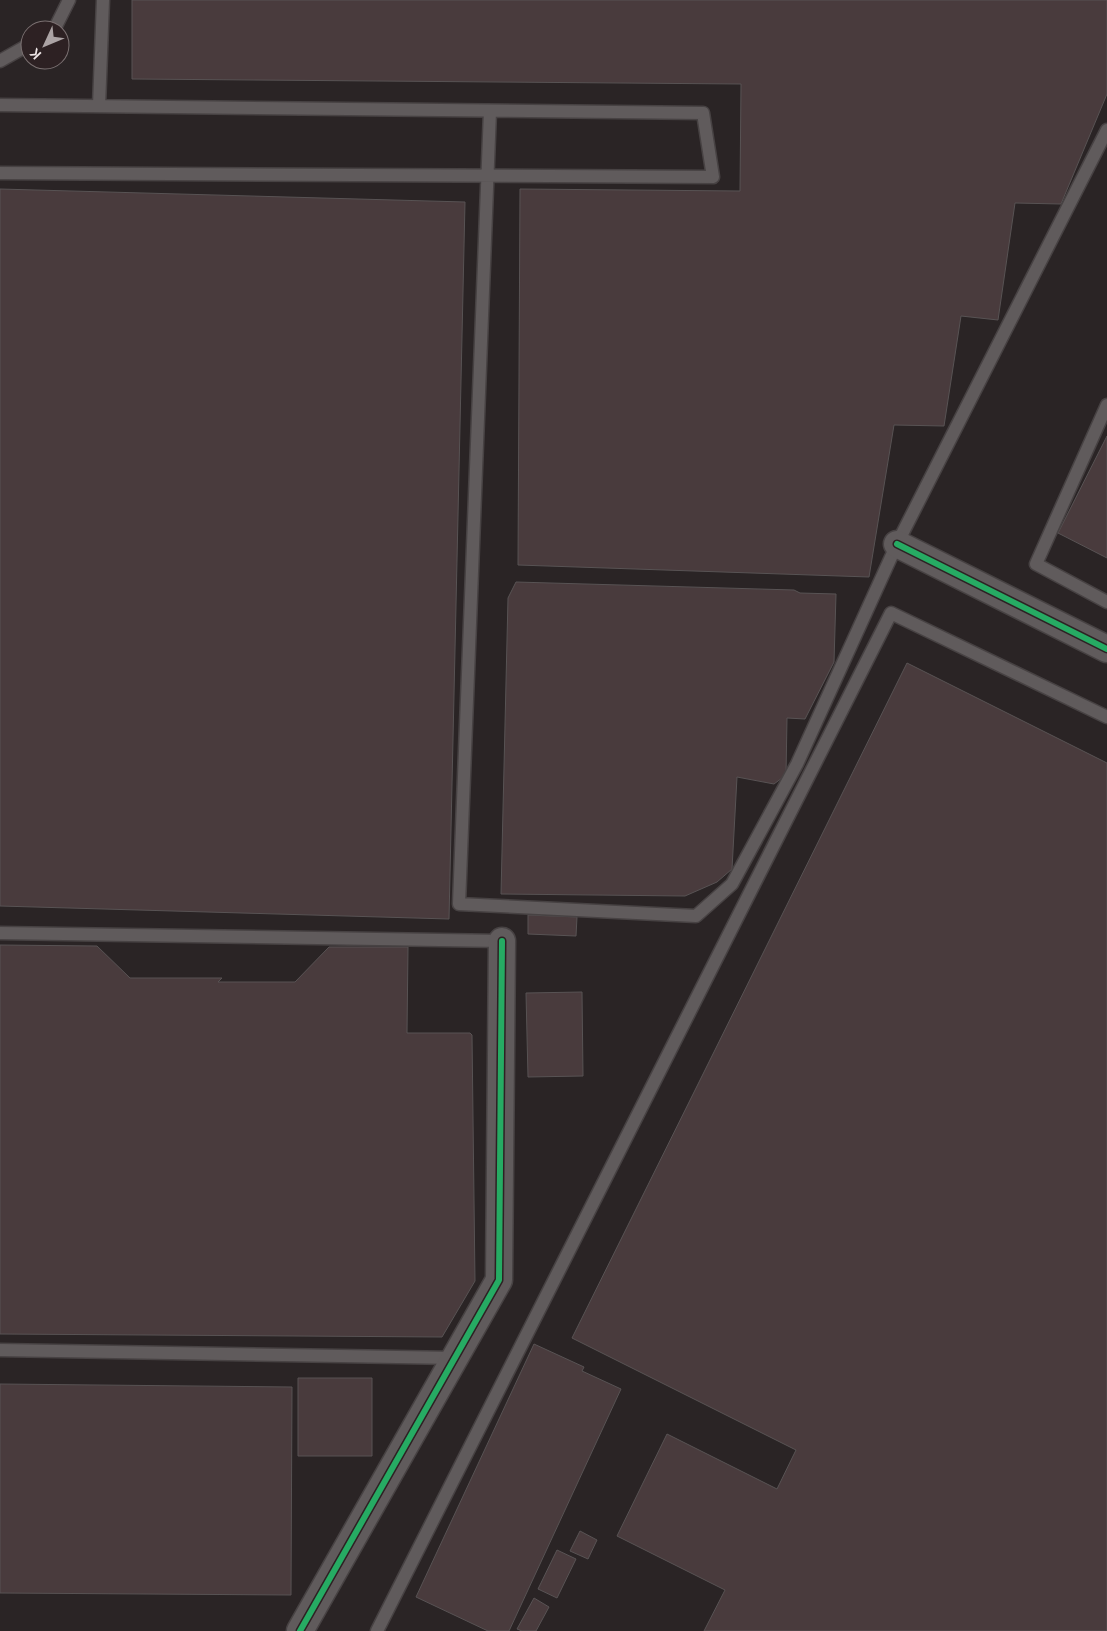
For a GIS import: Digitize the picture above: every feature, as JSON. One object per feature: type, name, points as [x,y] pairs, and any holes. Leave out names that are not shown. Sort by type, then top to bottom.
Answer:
[{"type":"street","points":[[897,544],[1107,649]]},
{"type":"street","points":[[300,1631],[500,1280],[502,941]]},
{"type":"lane","points":[[59,20],[69,0]]},
{"type":"lane","points":[[98,106],[103,0]]},
{"type":"lane","points":[[0,61],[20,50]]},
{"type":"lane","points":[[0,105],[703,113],[713,177],[0,174]]},
{"type":"lane","points":[[490,111],[459,904],[696,916],[732,884],[797,764],[897,544],[1107,130]]},
{"type":"lane","points":[[1107,405],[1036,564],[1107,602]]},
{"type":"lane","points":[[377,1631],[890,613],[1107,717]]},
{"type":"lane","points":[[0,933],[502,941]]},
{"type":"lane","points":[[0,1350],[455,1358]]},
{"type":"building","points":[[132,0],[1107,0],[1107,94],[1061,204],[1015,203],[998,320],[961,316],[944,426],[894,425],[869,577],[518,565],[520,189],[740,191],[741,84],[132,79]]},
{"type":"building","points":[[0,189],[465,202],[449,919],[0,906]]},
{"type":"building","points":[[1107,436],[1107,558],[1058,533]]},
{"type":"building","points":[[516,582],[794,590],[800,593],[836,594],[834,662],[805,719],[787,718],[786,775],[774,784],[737,777],[732,869],[717,882],[685,896],[501,894],[508,598]]},
{"type":"building","points":[[907,663],[1107,763],[1107,1631],[704,1631],[725,1590],[617,1536],[667,1434],[777,1489],[796,1450],[572,1338]]},
{"type":"building","points":[[528,915],[577,917],[576,936],[528,934]]},
{"type":"building","points":[[0,945],[97,946],[130,978],[222,978],[218,982],[295,982],[329,947],[408,947],[407,1033],[470,1033],[472,1035],[475,1281],[442,1337],[0,1334]]},
{"type":"building","points":[[582,992],[583,1076],[528,1077],[526,993]]},
{"type":"building","points":[[534,1344],[584,1367],[582,1371],[621,1389],[509,1631],[488,1631],[416,1597]]},
{"type":"building","points":[[298,1378],[372,1378],[372,1456],[298,1456]]},
{"type":"building","points":[[0,1384],[292,1387],[291,1595],[0,1593]]},
{"type":"building","points":[[580,1531],[597,1540],[588,1559],[570,1551]]},
{"type":"building","points":[[557,1550],[576,1559],[557,1598],[538,1589]]},
{"type":"building","points":[[534,1598],[549,1607],[536,1631],[517,1629]]},
{"type":"cycle path","points":[[897,544],[1107,649]]},
{"type":"cycle path","points":[[300,1631],[499,1280],[502,941]]}]
